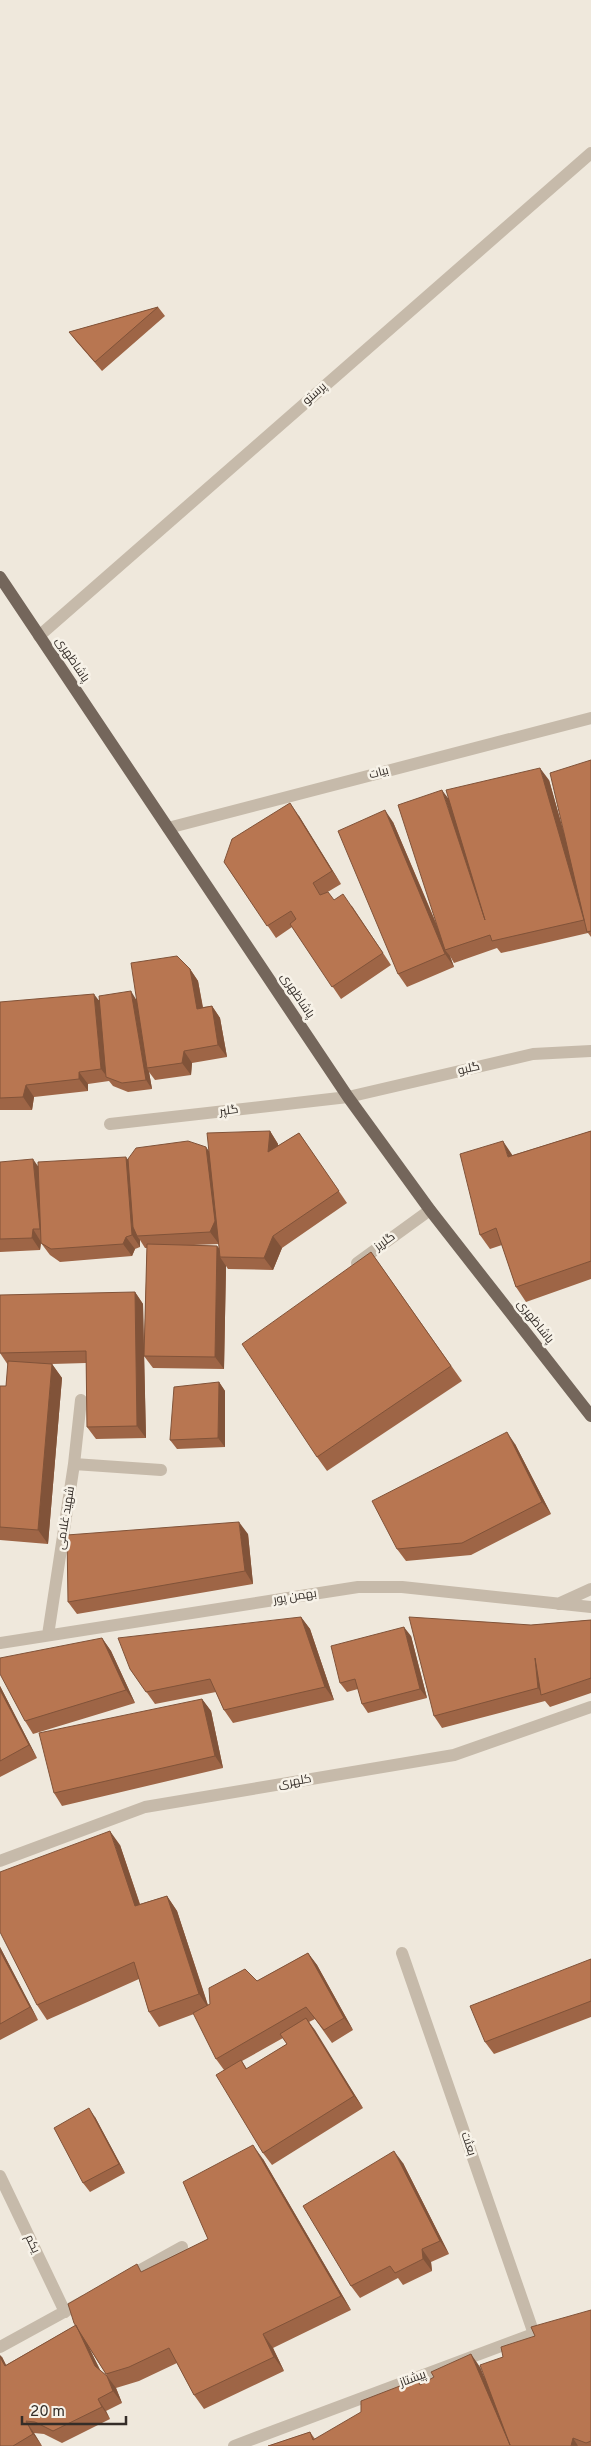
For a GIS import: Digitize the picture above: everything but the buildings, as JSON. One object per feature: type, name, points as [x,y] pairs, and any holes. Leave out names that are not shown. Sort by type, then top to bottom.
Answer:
[{"type":"main road","name":"پاشاظهری","points":[[0,577],[348,1097],[430,1210],[591,1416]]},
{"type":"street","name":"پرستو","points":[[39,636],[591,153]]},
{"type":"street","name":"بیات","points":[[168,828],[591,718]]},
{"type":"street","name":"گلبو","points":[[348,1097],[533,1054],[591,1050]]},
{"type":"street","name":"گلپر","points":[[110,1124],[348,1097]]},
{"type":"street","name":"گلریز","points":[[349,1269],[430,1210]]},
{"type":"street","name":"شهید غلامی","points":[[48,1635],[74,1464],[81,1400]]},
{"type":"street","points":[[74,1464],[161,1470]]},
{"type":"street","name":"بهمن پور","points":[[0,1643],[358,1587],[402,1588],[591,1608]]},
{"type":"street","points":[[555,1605],[591,1590]]},
{"type":"street","name":"کلهری","points":[[0,1861],[144,1807],[454,1755],[591,1707]]},
{"type":"street","name":"بعثت","points":[[402,1953],[534,2334]]},
{"type":"street","name":"یکم","points":[[0,2176],[65,2312]]},
{"type":"street","points":[[115,2284],[182,2247]]},
{"type":"street","points":[[0,2347],[98,2293]]},
{"type":"street","name":"پیشتاز","points":[[234,2446],[551,2328]]}]
